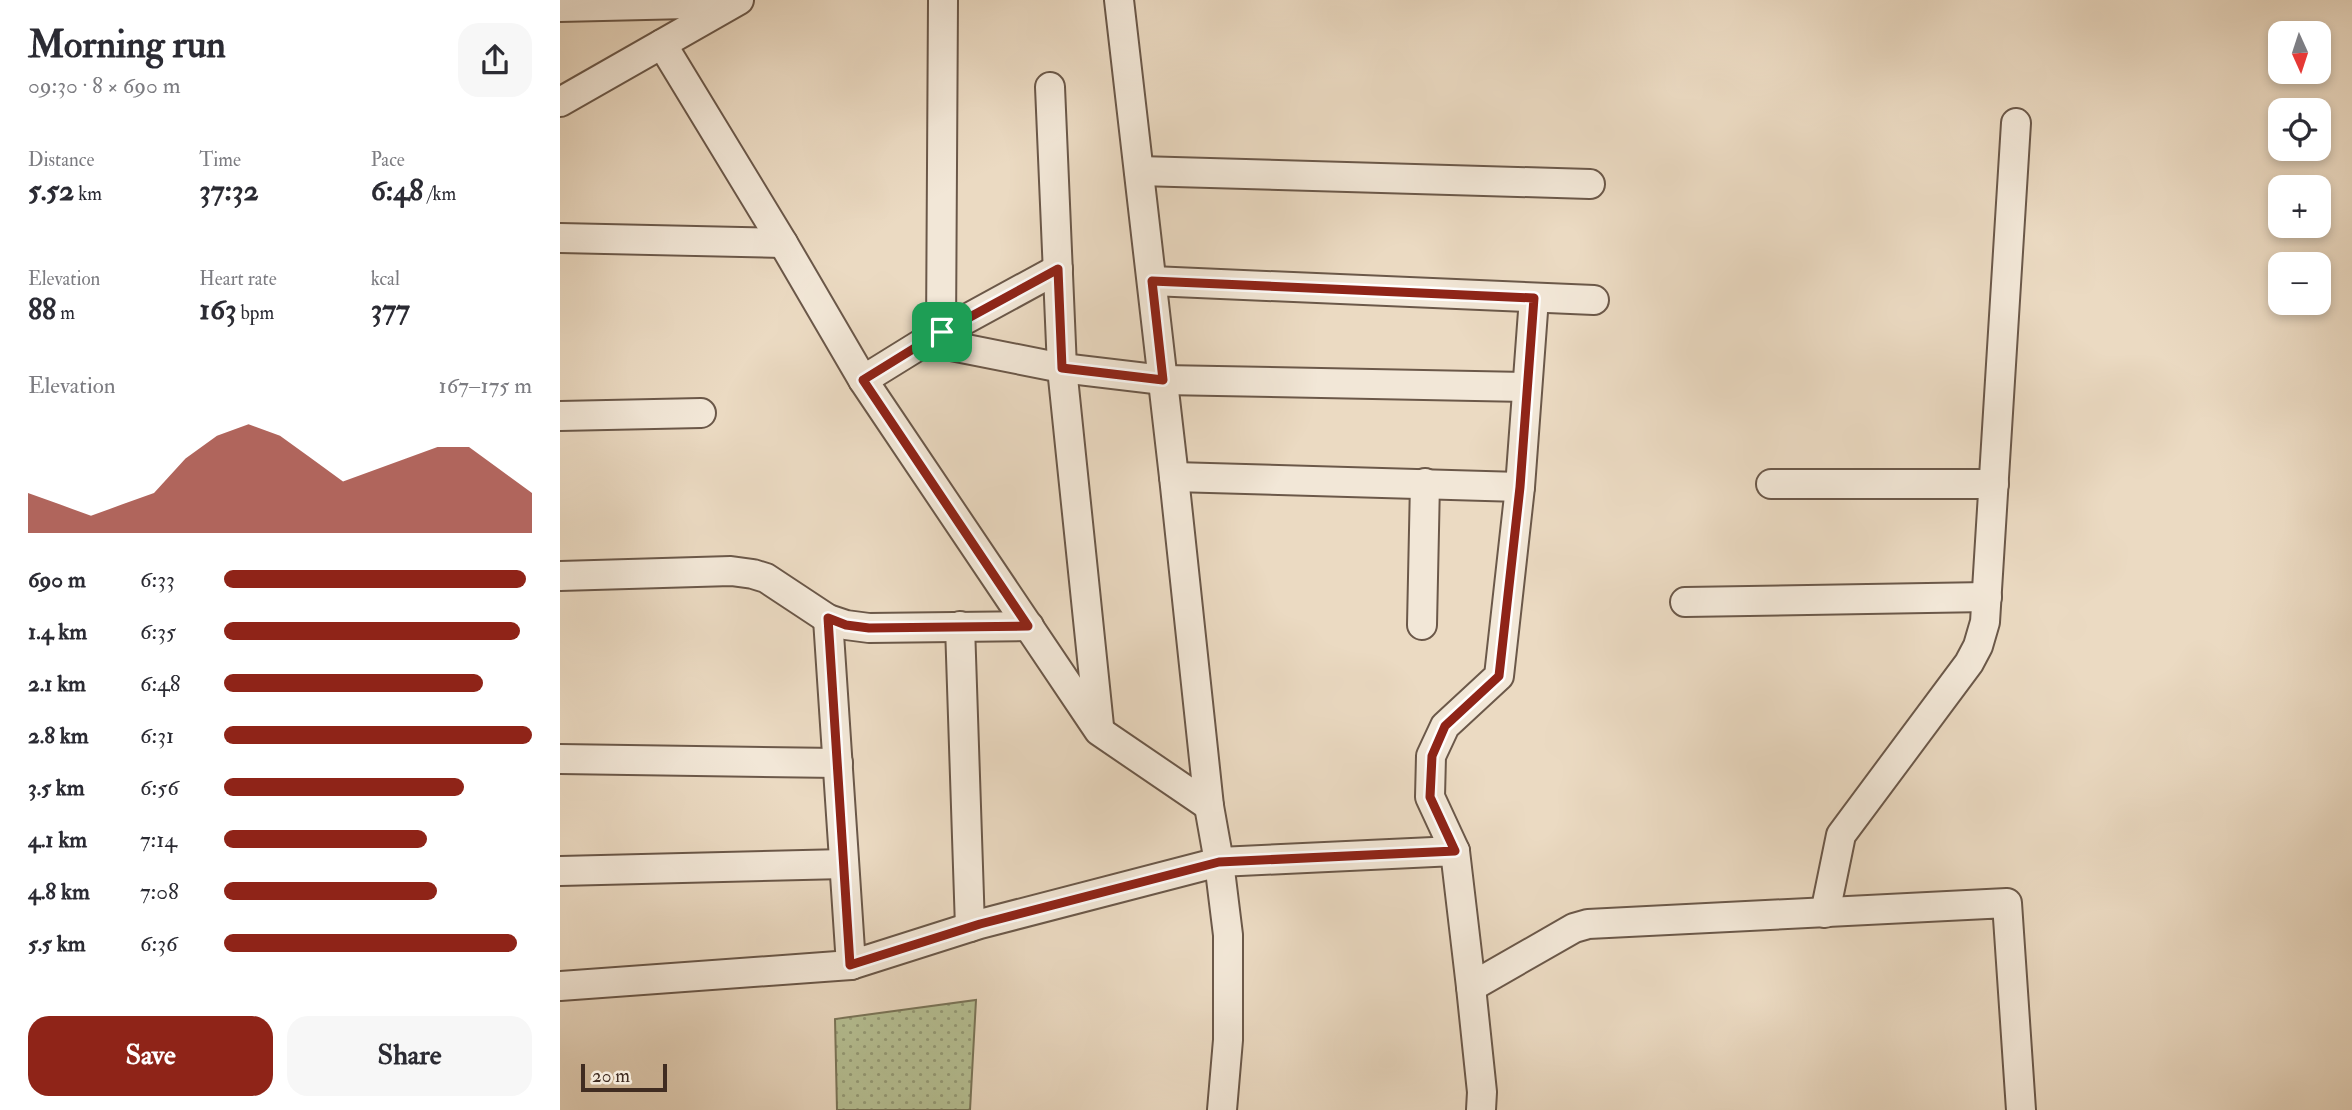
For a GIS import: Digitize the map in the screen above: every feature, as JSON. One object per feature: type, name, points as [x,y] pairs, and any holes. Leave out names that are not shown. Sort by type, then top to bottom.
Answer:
[{"type":"street","points":[[1119,0],[1209,806],[1228,935],[1227,1040],[1222,1110]]},
{"type":"street","points":[[560,7],[737,1]]},
{"type":"street","points":[[560,102],[737,1]]},
{"type":"street","points":[[934,336],[943,1]]},
{"type":"street","points":[[662,44],[863,380],[1100,731],[1209,806]]},
{"type":"street","points":[[1050,87],[1062,368],[1100,731]]},
{"type":"street","points":[[1825,912],[1841,835],[1969,663],[1978,646],[1985,622],[2016,123]]},
{"type":"street","points":[[1139,171],[1590,184]]},
{"type":"street","points":[[560,238],[783,243]]},
{"type":"street","points":[[863,380],[934,336],[1058,269]]},
{"type":"street","points":[[1152,281],[1594,300]]},
{"type":"street","points":[[1480,1110],[1482,1092],[1455,851],[1430,797],[1432,756],[1445,726],[1499,676],[1520,487],[1534,298]]},
{"type":"street","points":[[934,336],[1062,368],[1163,380],[1527,387]]},
{"type":"street","points":[[560,416],[701,414]]},
{"type":"street","points":[[1174,477],[1520,487]]},
{"type":"street","points":[[1422,625],[1425,483]]},
{"type":"street","points":[[1771,484],[1994,485]]},
{"type":"street","points":[[560,576],[731,571],[766,578],[828,618],[846,625],[869,628],[1028,626]]},
{"type":"street","points":[[1685,602],[1987,597]]},
{"type":"street","points":[[828,618],[850,965]]},
{"type":"street","points":[[960,626],[970,927]]},
{"type":"street","points":[[560,759],[838,763]]},
{"type":"street","points":[[560,986],[850,965],[970,927],[1219,862],[1455,851]]},
{"type":"street","points":[[560,871],[844,864]]},
{"type":"street","points":[[1471,987],[1574,928],[1588,923],[2007,902],[2021,1110]]},
{"type":"green space","points":[[976,1000],[970,1110],[837,1110],[835,1019]]},
{"type":"route","points":[[1058,269],[1062,368],[1163,380],[1152,281],[1534,298],[1520,487],[1499,676],[1445,726],[1432,756],[1430,797],[1455,851],[1219,862],[980,924],[850,965],[828,618],[846,625],[869,628],[1028,626],[863,380],[942,332],[1058,269]]}]
